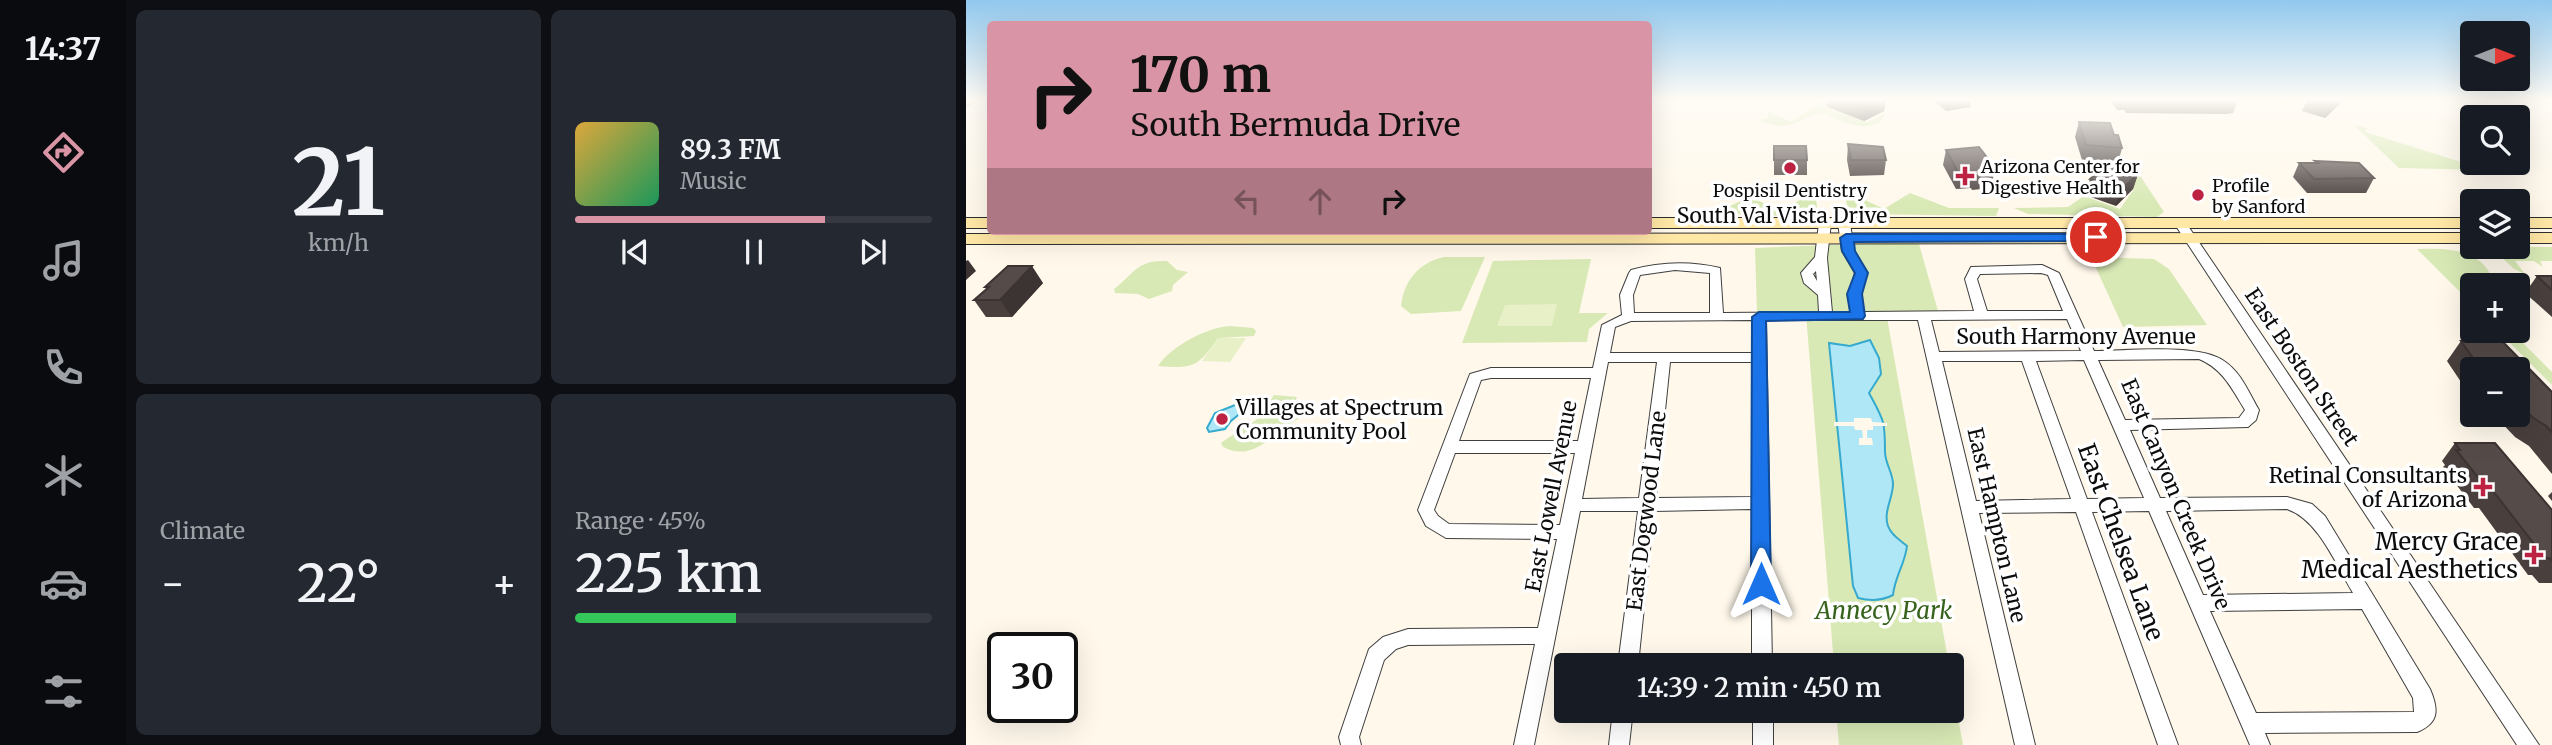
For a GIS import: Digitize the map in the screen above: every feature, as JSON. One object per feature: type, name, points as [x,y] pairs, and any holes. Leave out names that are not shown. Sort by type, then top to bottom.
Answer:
[{"type":"main road","points":[[966,223],[987,223]]},
{"type":"main road","name":"South Val Vista Drive","points":[[1652,223],[1824,230]]},
{"type":"main road","name":"South Val Vista Drive","points":[[2185,230],[2452,223],[2460,227]]},
{"type":"main road","points":[[2530,223],[2552,223]]},
{"type":"main road","name":"South Val Vista Drive","points":[[1652,231],[2185,230],[2460,233]]},
{"type":"main road","name":"South Val Vista Drive","points":[[966,239],[1098,235]]},
{"type":"main road","points":[[2530,238],[2552,238]]},
{"type":"street","points":[[1824,230],[1821,258],[1807,273],[1808,280],[1824,294],[1826,316]]},
{"type":"street","points":[[1845,230],[1848,251],[1861,273],[1855,294],[1858,316]]},
{"type":"street","name":"East Boston Street","points":[[2185,230],[2529,745]]},
{"type":"street","points":[[1717,317],[1716,271],[1648,269],[1635,273],[1629,282],[1625,308],[1629,317],[1717,317],[1759,317],[1826,316],[1982,316],[2072,315]]},
{"type":"street","name":"East Canyon Creek Drive","points":[[1982,316],[1971,279],[1975,270],[2042,269],[2053,273],[2092,356],[2260,745]]},
{"type":"street","name":"East Hampton Lane","points":[[1924,316],[2025,745]]},
{"type":"street","name":"East Lowell Avenue","points":[[1524,745],[1609,326],[1629,317]]},
{"type":"street","points":[[1759,317],[1762,653]]},
{"type":"street","name":"South Harmony Avenue","points":[[1934,357],[2201,355],[2218,360],[2228,370],[2252,410],[2251,416],[2243,423],[2121,425]]},
{"type":"street","name":"East Chelsea Lane","points":[[2028,356],[2168,745]]},
{"type":"street","points":[[1567,532],[1446,531],[1432,521],[1426,510],[1475,377],[1490,373],[1664,358],[1759,357]]},
{"type":"street","name":"East Dogwood Lane","points":[[1629,653],[1664,358]]},
{"type":"street","points":[[1449,447],[1584,447]]},
{"type":"street","points":[[1573,505],[1760,503]]},
{"type":"street","points":[[1969,507],[2287,503],[2306,509],[2319,521],[2423,696],[2426,716],[2417,722],[2250,723]]},
{"type":"street","points":[[2198,603],[2367,601]]},
{"type":"street","points":[[1351,745],[1349,737],[1376,654],[1390,643],[1408,637],[1546,636]]},
{"type":"street","points":[[1619,745],[1622,723]]},
{"type":"street","points":[[1762,723],[1763,745]]},
{"type":"green space","points":[[2364,135],[2374,135],[2460,162],[2460,169],[2399,168]]},
{"type":"green space","points":[[2135,176],[2141,177],[2164,212],[2157,217],[2028,214],[2014,208],[2068,207],[2084,196],[2120,209],[2134,189],[2125,185]]},
{"type":"green space","points":[[1844,190],[1884,209],[1910,193],[1949,208],[1999,208],[1996,216],[1858,214],[1848,210]]},
{"type":"green space","points":[[1815,192],[1818,214],[1811,217],[1711,213],[1705,209],[1724,209],[1749,197],[1781,210]]},
{"type":"green space","name":"Annecy Park","points":[[1919,244],[1938,311],[1886,312],[1947,653],[1833,653],[1806,314],[1757,313],[1755,248]]},
{"type":"green space","points":[[2530,247],[2552,247],[2552,261],[2540,261],[2543,267],[2534,261],[2515,261],[2524,273],[2514,269],[2504,259],[2530,259]]},
{"type":"green space","points":[[2417,249],[2460,252],[2460,259],[2476,259],[2486,268],[2489,273],[2460,273],[2460,292]]},
{"type":"green space","points":[[1444,257],[1485,257],[1461,311],[1411,314],[1401,306],[1409,281],[1427,264]]},
{"type":"green space","points":[[2091,257],[2154,259],[2169,269],[2207,325],[2123,327]]},
{"type":"green space","points":[[1591,259],[1579,313],[1608,313],[1589,329],[1587,342],[1462,343],[1493,261]]},
{"type":"green space","points":[[1167,261],[1177,270],[1188,272],[1173,285],[1172,291],[1149,299],[1138,294],[1115,293],[1114,289],[1142,265]]},
{"type":"green space","points":[[1557,304],[1552,326],[1497,326],[1505,305]]},
{"type":"green space","points":[[1230,326],[1253,328],[1256,331],[1254,336],[1218,338],[1194,364],[1179,367],[1158,366],[1171,352],[1190,339]]},
{"type":"green space","points":[[1218,338],[1246,338],[1230,362],[1202,361]]},
{"type":"green space","points":[[2510,343],[2523,343],[2552,372],[2552,385],[2530,363],[2530,357],[2524,357]]},
{"type":"green space","points":[[1274,395],[1297,397],[1294,405],[1305,413],[1258,447],[1241,452],[1223,447],[1221,443],[1259,418]]},
{"type":"green space","name":"Annecy Park","points":[[1837,723],[1959,723],[1963,745],[1839,745]]},
{"type":"water","points":[[1870,340],[1879,358],[1881,374],[1869,393],[1883,421],[1885,456],[1893,480],[1887,521],[1891,532],[1907,546],[1893,595],[1871,600],[1858,598],[1853,586],[1829,343],[1850,346]]},
{"type":"water","name":"Villages at Spectrum Community Pool","points":[[1241,405],[1243,411],[1225,429],[1209,432],[1207,428],[1215,413]]},
{"type":"pier","points":[[1854,418],[1871,418],[1872,422],[1887,423],[1887,426],[1873,426],[1873,430],[1867,430],[1867,438],[1872,438],[1873,445],[1859,445],[1859,438],[1863,438],[1862,430],[1855,430],[1854,426],[1834,426],[1834,422],[1854,422]]},
{"type":"building","points":[[2083,135],[2118,135],[2122,148],[2086,145]]},
{"type":"building","points":[[1848,144],[1883,147],[1886,160],[1851,160]]},
{"type":"building","points":[[1774,146],[1806,146],[1807,160],[1774,160]]},
{"type":"building","points":[[1979,147],[1989,160],[1984,160],[1994,173],[1959,174],[1946,150]]},
{"type":"building","points":[[2315,161],[2359,163],[2374,178],[2314,179],[2299,163],[2318,163]]},
{"type":"building","points":[[2109,162],[2138,174],[2121,190],[2090,179]]},
{"type":"building","points":[[1008,266],[1032,266],[1000,300],[974,300],[989,287],[985,287]]},
{"type":"building","points":[[2537,276],[2552,276],[2552,290]]},
{"type":"building","points":[[2462,343],[2504,343],[2518,357],[2472,357]]},
{"type":"building","points":[[2530,370],[2552,392],[2552,432],[2532,417]]},
{"type":"building","points":[[2455,443],[2495,443],[2552,510],[2552,561],[2545,558],[2493,491],[2489,491],[2456,450],[2460,450]]},
{"type":"place","name":"Pospisil Dentistry","points":[[1790,168]]},
{"type":"place","name":"Arizona Center for Digestive Health","points":[[1965,176]]},
{"type":"place","name":"Profile by Sanford","points":[[2198,195]]},
{"type":"place","name":"Villages at Spectrum Community Pool","points":[[1222,419]]},
{"type":"place","name":"Retinal Consultants of Arizona","points":[[2483,487]]},
{"type":"place","name":"Mercy Grace Medical Aesthetics","points":[[2534,555]]},
{"type":"route","points":[[1761,584],[1759,317],[1858,316],[1855,294],[1861,273],[1848,251],[1846,238],[2096,237]]}]
